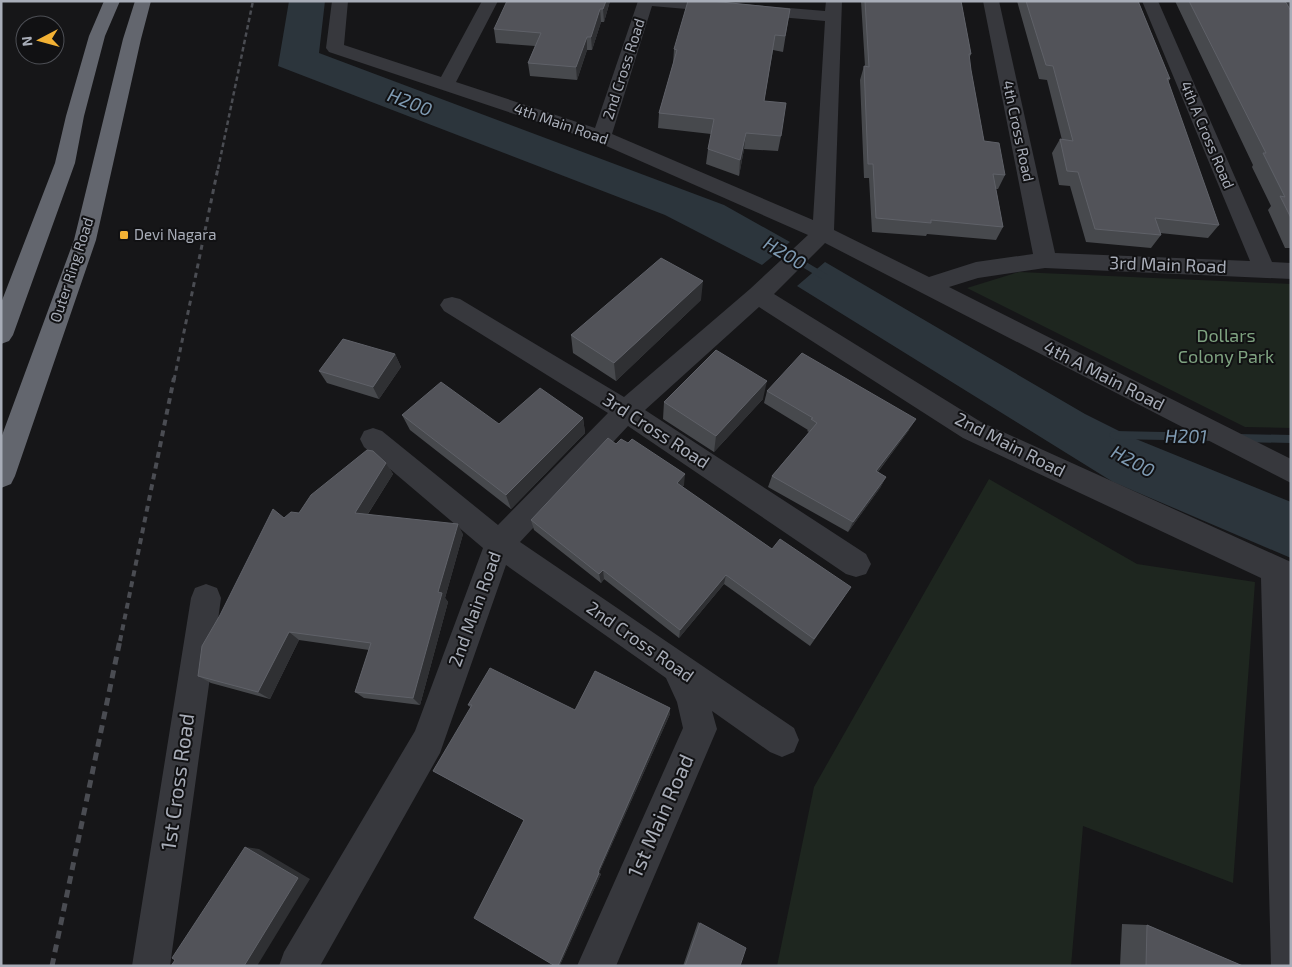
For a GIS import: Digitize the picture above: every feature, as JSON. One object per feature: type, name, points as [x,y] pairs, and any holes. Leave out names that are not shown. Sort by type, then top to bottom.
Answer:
[{"type":"highway","points":[[1,335],[65,163],[75,116],[97,36],[112,1]]},
{"type":"highway","name":"Outer Ring Road","points":[[1,476],[85,240],[132,39],[143,1]]},
{"type":"street","name":"4th Main Road","points":[[340,1],[335,48],[602,137],[824,233],[938,290]]},
{"type":"street","points":[[446,85],[490,1]]},
{"type":"street","points":[[646,1],[834,9],[824,233],[768,286]]},
{"type":"street","name":"2nd Cross Road","points":[[602,137],[646,1]]},
{"type":"street","name":"4th Cross Road","points":[[990,1],[1045,260]]},
{"type":"street","name":"4th A Cross Road","points":[[1150,1],[1264,269]]},
{"type":"street","points":[[1188,1],[1291,8]]},
{"type":"street","name":"3rd Main Road","points":[[938,290],[976,270],[1045,260],[1291,270]]},
{"type":"street","name":"2nd Main Road","points":[[298,966],[428,741],[499,544],[626,411],[768,286],[972,430],[1283,574]]},
{"type":"street","name":"4th A Main Road","points":[[938,290],[1291,472]]},
{"type":"street","name":"3rd Cross Road","points":[[452,305],[626,411],[856,564]]},
{"type":"street","name":"2nd Cross Road","points":[[373,439],[499,544],[782,740]]},
{"type":"street","points":[[1244,448],[1291,450]]},
{"type":"street","points":[[1283,574],[1290,966]]},
{"type":"street","name":"1st Cross Road","points":[[151,966],[206,598]]},
{"type":"street","name":"1st Main Road","points":[[596,966],[700,729],[693,698],[676,667]]},
{"type":"green space","name":"Dollars Colony Park","points":[[1019,272],[1291,284],[1291,428],[1245,427],[967,288]]},
{"type":"green space","points":[[989,479],[1137,564],[1255,582],[1233,883],[1083,826],[1071,966],[777,966],[814,787]]},
{"type":"water","points":[[289,1],[325,1],[319,53],[724,205],[790,242],[762,265],[665,215],[278,66]]},
{"type":"water","points":[[825,262],[1085,414],[1131,437],[1291,502],[1291,558],[1113,482],[797,286]]},
{"type":"building","points":[[507,1],[606,1],[603,9],[600,9],[591,37],[587,37],[576,67],[528,63],[541,33],[494,29]]},
{"type":"building","points":[[688,1],[711,1],[790,9],[785,36],[775,35],[764,101],[786,103],[781,136],[746,133],[740,160],[708,149],[714,119],[659,113],[677,50],[674,49]]},
{"type":"building","points":[[865,1],[961,1],[984,141],[999,143],[1005,175],[993,174],[1003,227],[931,220],[931,223],[876,218],[873,164],[868,164],[864,66],[869,67]]},
{"type":"building","points":[[1026,1],[1138,1],[1170,79],[1167,78],[1219,225],[1155,218],[1161,235],[1095,229],[1078,172],[1067,171],[1060,139],[1073,141],[1053,66],[1046,65]]},
{"type":"building","points":[[1189,1],[1285,1],[1291,11],[1291,218],[1280,196],[1285,197],[1263,153],[1266,153]]},
{"type":"building","points":[[661,258],[703,281],[614,363],[571,335]]},
{"type":"building","points":[[343,339],[395,354],[373,387],[319,371]]},
{"type":"building","points":[[716,350],[767,381],[716,436],[664,402]]},
{"type":"building","points":[[802,353],[916,419],[876,471],[886,477],[853,522],[772,476],[817,423],[811,419],[813,418],[767,391]]},
{"type":"building","points":[[441,382],[499,424],[540,388],[583,418],[506,495],[402,415]]},
{"type":"building","points":[[608,438],[616,444],[621,439],[628,443],[632,439],[685,474],[677,483],[772,549],[780,539],[851,587],[814,639],[726,575],[680,630],[603,570],[599,574],[531,520]]},
{"type":"building","points":[[367,450],[373,451],[386,463],[355,513],[458,524],[438,592],[442,593],[413,698],[355,692],[371,643],[289,632],[258,692],[198,676],[202,646],[220,615],[273,509],[284,518],[291,512],[299,513],[311,495]]},
{"type":"building","points":[[490,668],[575,710],[595,671],[670,708],[558,966],[474,918],[524,820],[433,771],[472,705],[468,705]]},
{"type":"building","points":[[245,847],[298,878],[244,966],[171,966],[175,960],[172,958]]},
{"type":"building","points":[[700,923],[746,948],[740,966],[685,966]]},
{"type":"building","points":[[1147,925],[1243,966],[1146,966]]},
{"type":"waterway","name":"H200","points":[[769,243],[825,277]]},
{"type":"waterway","name":"H201","points":[[1114,435],[1215,437]]},
{"type":"waterway","name":"H201","points":[[1237,438],[1291,439]]},
{"type":"railway","points":[[218,169],[253,1]]},
{"type":"railway","points":[[174,380],[218,168]]},
{"type":"railway","points":[[120,641],[174,378]]},
{"type":"railway","points":[[52,966],[120,640]]},
{"type":"place","name":"Devi Nagara","points":[[124,235]]}]
